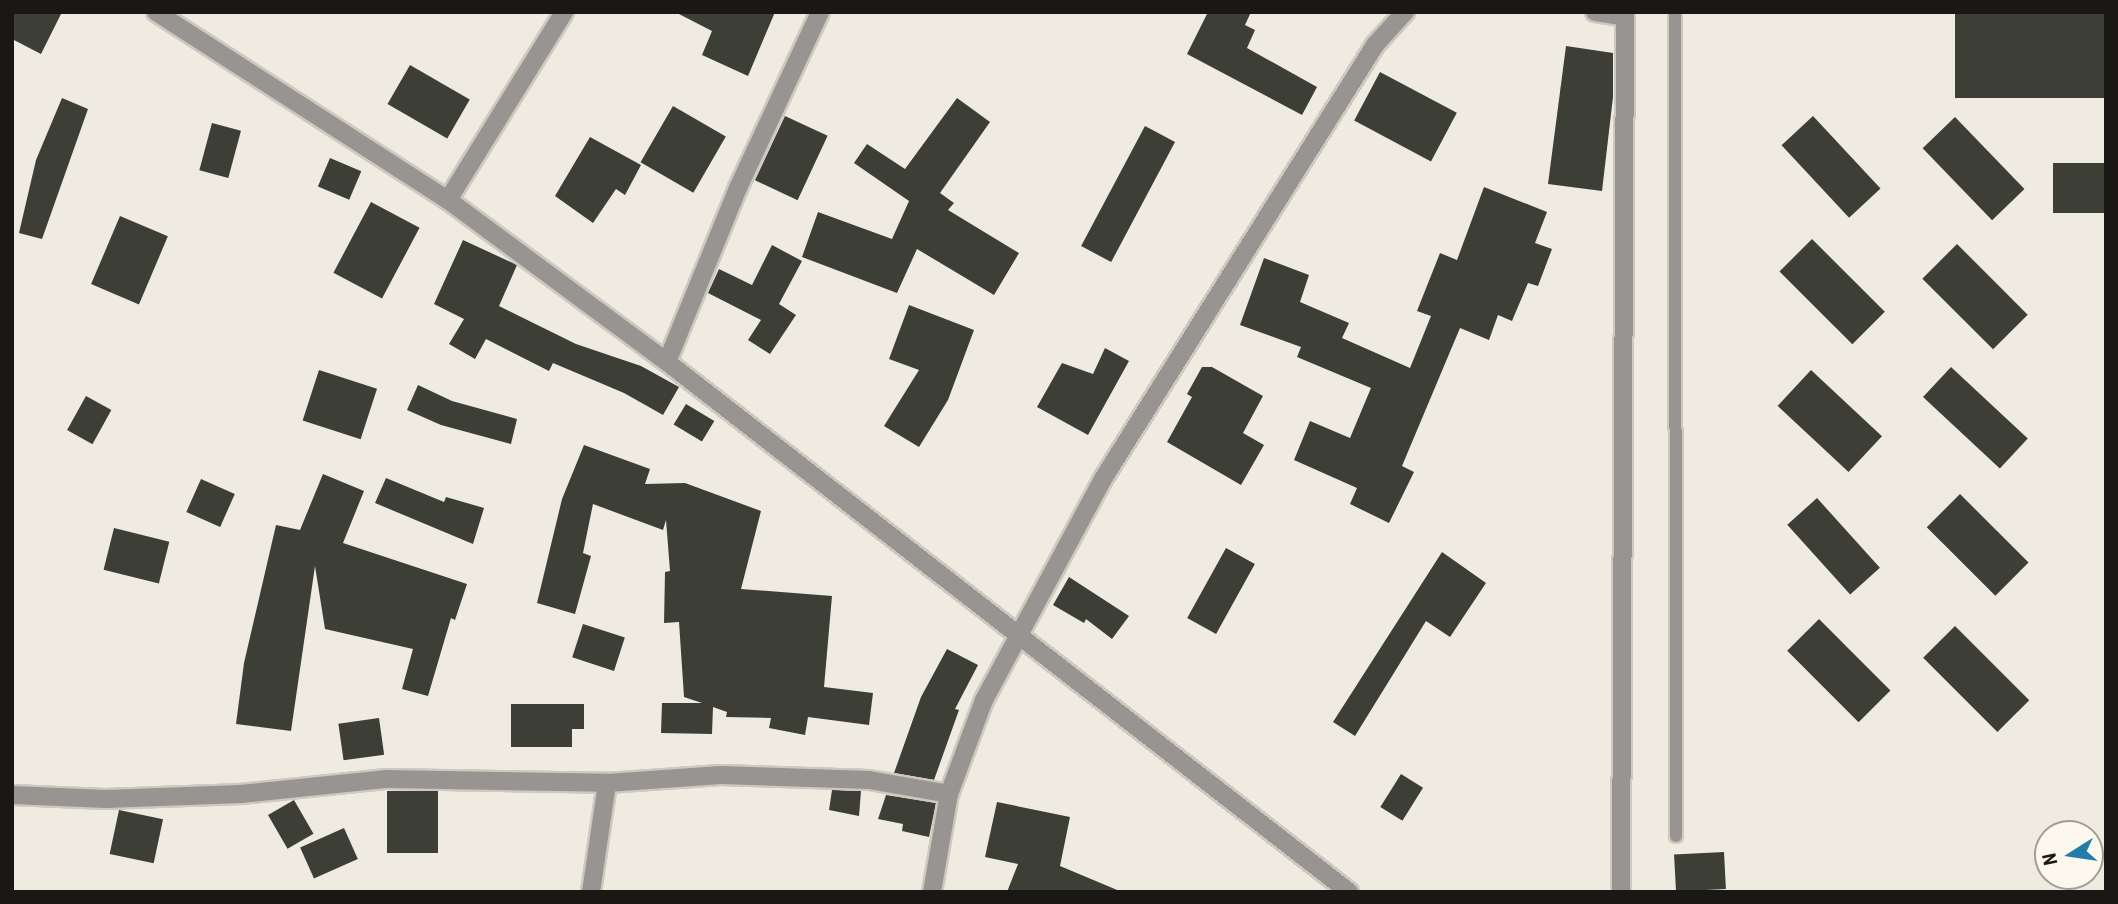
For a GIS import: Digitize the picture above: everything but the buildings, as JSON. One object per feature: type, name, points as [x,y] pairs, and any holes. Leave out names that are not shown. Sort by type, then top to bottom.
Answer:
[{"type":"street","points":[[156,12],[448,200],[667,362],[1349,892]]},
{"type":"street","points":[[448,200],[564,12]]},
{"type":"street","points":[[667,362],[738,188],[820,12]]},
{"type":"street","points":[[932,892],[949,794],[984,700],[1021,636],[1103,479],[1375,46],[1405,12]]},
{"type":"street","points":[[1595,12],[1625,15],[1621,892]]},
{"type":"street","points":[[12,795],[106,799],[241,794],[387,779],[607,783],[721,775],[869,780],[949,794]]},
{"type":"street","points":[[591,892],[607,783]]},
{"type":"lane","points":[[1675,12],[1676,836]]}]
